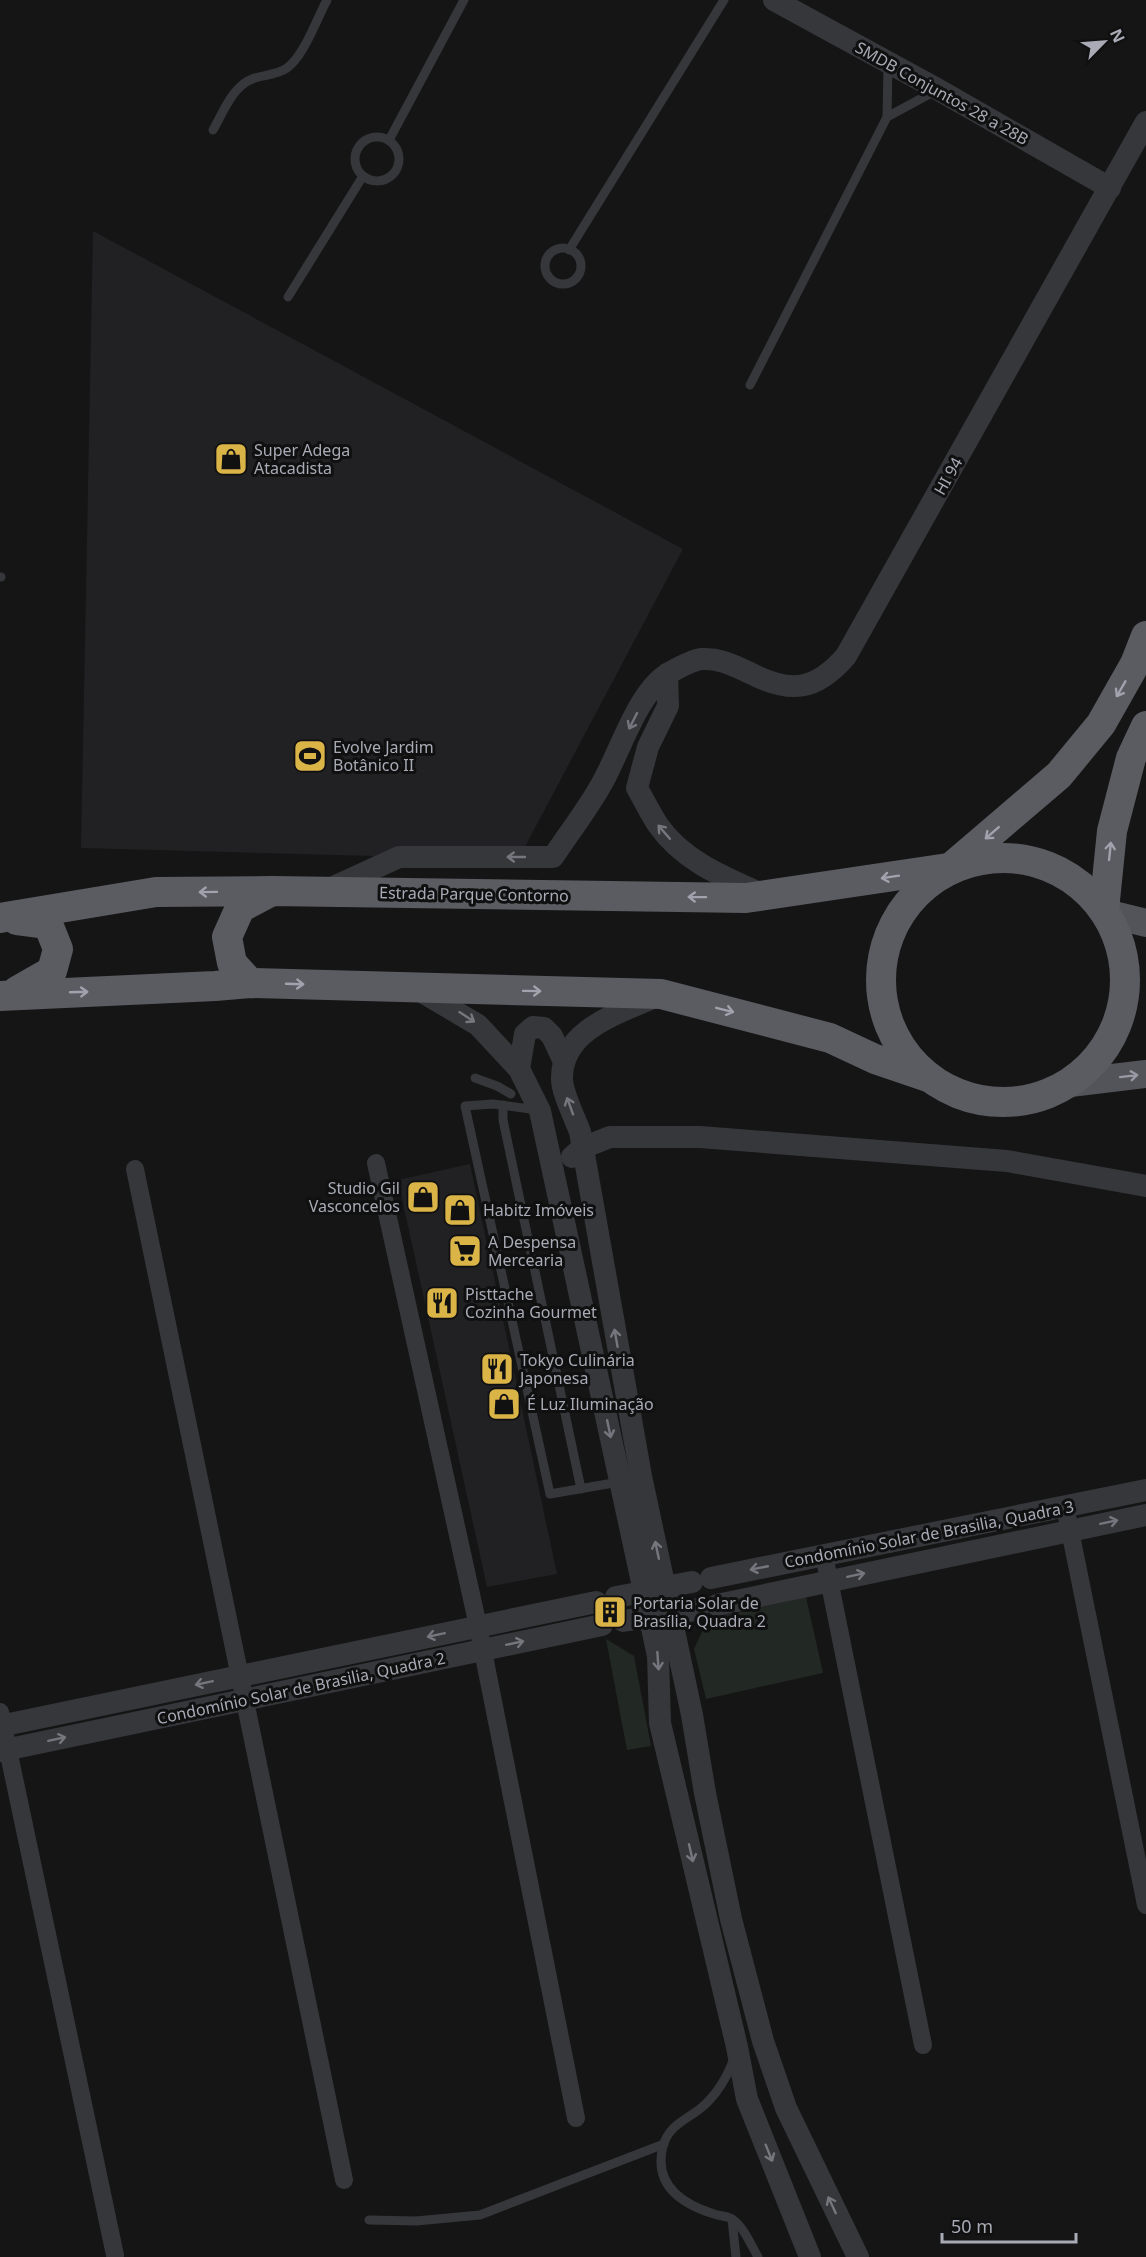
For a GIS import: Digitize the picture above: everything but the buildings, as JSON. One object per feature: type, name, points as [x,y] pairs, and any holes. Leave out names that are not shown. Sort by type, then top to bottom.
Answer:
[{"type":"highway","points":[[927,1077],[889,1028],[879,966],[901,908],[1059,774],[1101,724],[1135,664],[1146,636]]},
{"type":"highway","points":[[6,995],[250,983],[661,994],[830,1038],[875,1059],[927,1077],[962,1096],[1001,1103],[1037,1098],[1070,1083],[1104,1049],[1123,1005],[1124,958],[1105,911],[1112,831],[1131,758],[1146,726]]},
{"type":"highway","name":"Estrada Parque Contorno","points":[[0,918],[156,892],[272,891],[746,898],[1010,856],[1063,872],[1105,911]]},
{"type":"highway","points":[[250,983],[232,963],[227,937],[240,908],[272,891]]},
{"type":"highway","points":[[0,918],[48,924],[58,950],[52,971],[6,995]]},
{"type":"main road","points":[[1105,911],[1146,923]]},
{"type":"main road","points":[[1070,1083],[1146,1074]]},
{"type":"street","name":"SMDB Conjuntos 28 a 28B","points":[[774,0],[937,89],[1110,188]]},
{"type":"street","name":"HI 94","points":[[667,674],[700,659],[718,659],[762,680],[792,687],[812,684],[832,672],[846,656],[1146,122]]},
{"type":"street","points":[[322,892],[399,857],[553,857],[601,785],[648,692],[667,674]]},
{"type":"street","points":[[667,674],[668,706],[648,747],[637,788],[658,826],[679,848],[721,876],[766,896]]},
{"type":"street","points":[[416,988],[478,1025],[540,1111],[631,1479],[665,1587],[660,1616],[658,1656],[660,1723],[737,2047],[747,2099],[810,2257]]},
{"type":"street","points":[[661,994],[588,1029],[570,1047],[564,1062],[561,1081],[580,1132],[631,1479],[643,1592],[660,1616],[692,1715],[705,1793],[731,1919],[763,2041],[786,2108],[856,2257]]},
{"type":"street","points":[[519,1083],[525,1034],[533,1027],[544,1028],[552,1036],[564,1062]]},
{"type":"street","points":[[550,1158],[561,1160],[572,1156],[582,1148],[610,1137],[700,1137],[1007,1161],[1146,1186]]},
{"type":"street","points":[[376,1163],[478,1626],[576,2118]]},
{"type":"street","points":[[135,1169],[344,2180]]},
{"type":"street","name":"Condomínio Solar de Brasilia, Quadra 3","points":[[665,1587],[1146,1490]]},
{"type":"street","points":[[1065,1506],[1146,1905]]},
{"type":"street","name":"Condomínio Solar de Brasilia, Quadra 3","points":[[660,1616],[1146,1515]]},
{"type":"street","points":[[824,1555],[923,2044]]},
{"type":"street","points":[[711,1578],[717,1605]]},
{"type":"street","name":"Condomínio Solar de Brasilia, Quadra 2","points":[[1,1721],[241,1676],[643,1592]]},
{"type":"street","points":[[598,1601],[603,1625]]},
{"type":"street","name":"Condomínio Solar de Brasilia, Quadra 2","points":[[4,1750],[603,1625],[660,1616]]},
{"type":"street","points":[[660,1723],[670,1725],[681,1723],[692,1715]]},
{"type":"street","points":[[1,1721],[4,1750],[115,2255]]},
{"type":"lane","points":[[213,130],[236,90],[250,80],[287,68],[299,54],[327,0]]},
{"type":"lane","points":[[389,140],[464,0]]},
{"type":"lane","points":[[569,250],[724,0]]},
{"type":"lane","points":[[750,385],[887,117],[888,63]]},
{"type":"lane","points":[[887,117],[937,89]]},
{"type":"lane","points":[[380,136],[389,140],[400,157],[396,172],[383,180],[375,181],[363,176],[358,170],[355,157],[360,144],[372,137],[380,136]]},
{"type":"lane","points":[[288,297],[363,176]]},
{"type":"lane","points":[[475,1078],[497,1086],[519,1083]]},
{"type":"lane","points":[[498,1104],[519,1083]]},
{"type":"lane","points":[[498,1104],[581,1489]]},
{"type":"lane","points":[[540,1111],[498,1104],[465,1106],[550,1494],[631,1479]]},
{"type":"lane","points":[[737,2047],[725,2078],[715,2092],[703,2106],[679,2122],[669,2132],[664,2144],[663,2171],[674,2194],[691,2205],[732,2219],[743,2231],[758,2257]]},
{"type":"lane","points":[[369,2220],[416,2221],[480,2215],[664,2144]]},
{"type":"lane","points":[[732,2219],[736,2257]]},
{"type":"shaded area","points":[[93,231],[683,549],[518,860],[81,848]]},
{"type":"shaded area","points":[[470,1164],[557,1574],[487,1587],[398,1180]]},
{"type":"shaded area","points":[[806,1597],[823,1673],[706,1699],[694,1649],[708,1619]]},
{"type":"shaded area","points":[[606,1639],[634,1656],[651,1746],[627,1750]]},
{"type":"place","name":"Super Adega Atacadista","points":[[231,459]]},
{"type":"place","name":"Evolve Jardim Botânico II","points":[[310,756]]},
{"type":"place","name":"Studio Gil Vasconcelos","points":[[423,1197]]},
{"type":"place","name":"Habitz Imóveis","points":[[460,1210]]},
{"type":"place","name":"A Despensa Mercearia","points":[[465,1251]]},
{"type":"place","name":"Pisttache Cozinha Gourmet","points":[[442,1303]]},
{"type":"place","name":"Tokyo Culinária Japonesa","points":[[497,1369]]},
{"type":"place","name":"É Luz Iluminação","points":[[504,1404]]},
{"type":"place","name":"Portaria Solar de Brasília, Quadra 2","points":[[610,1612]]}]
